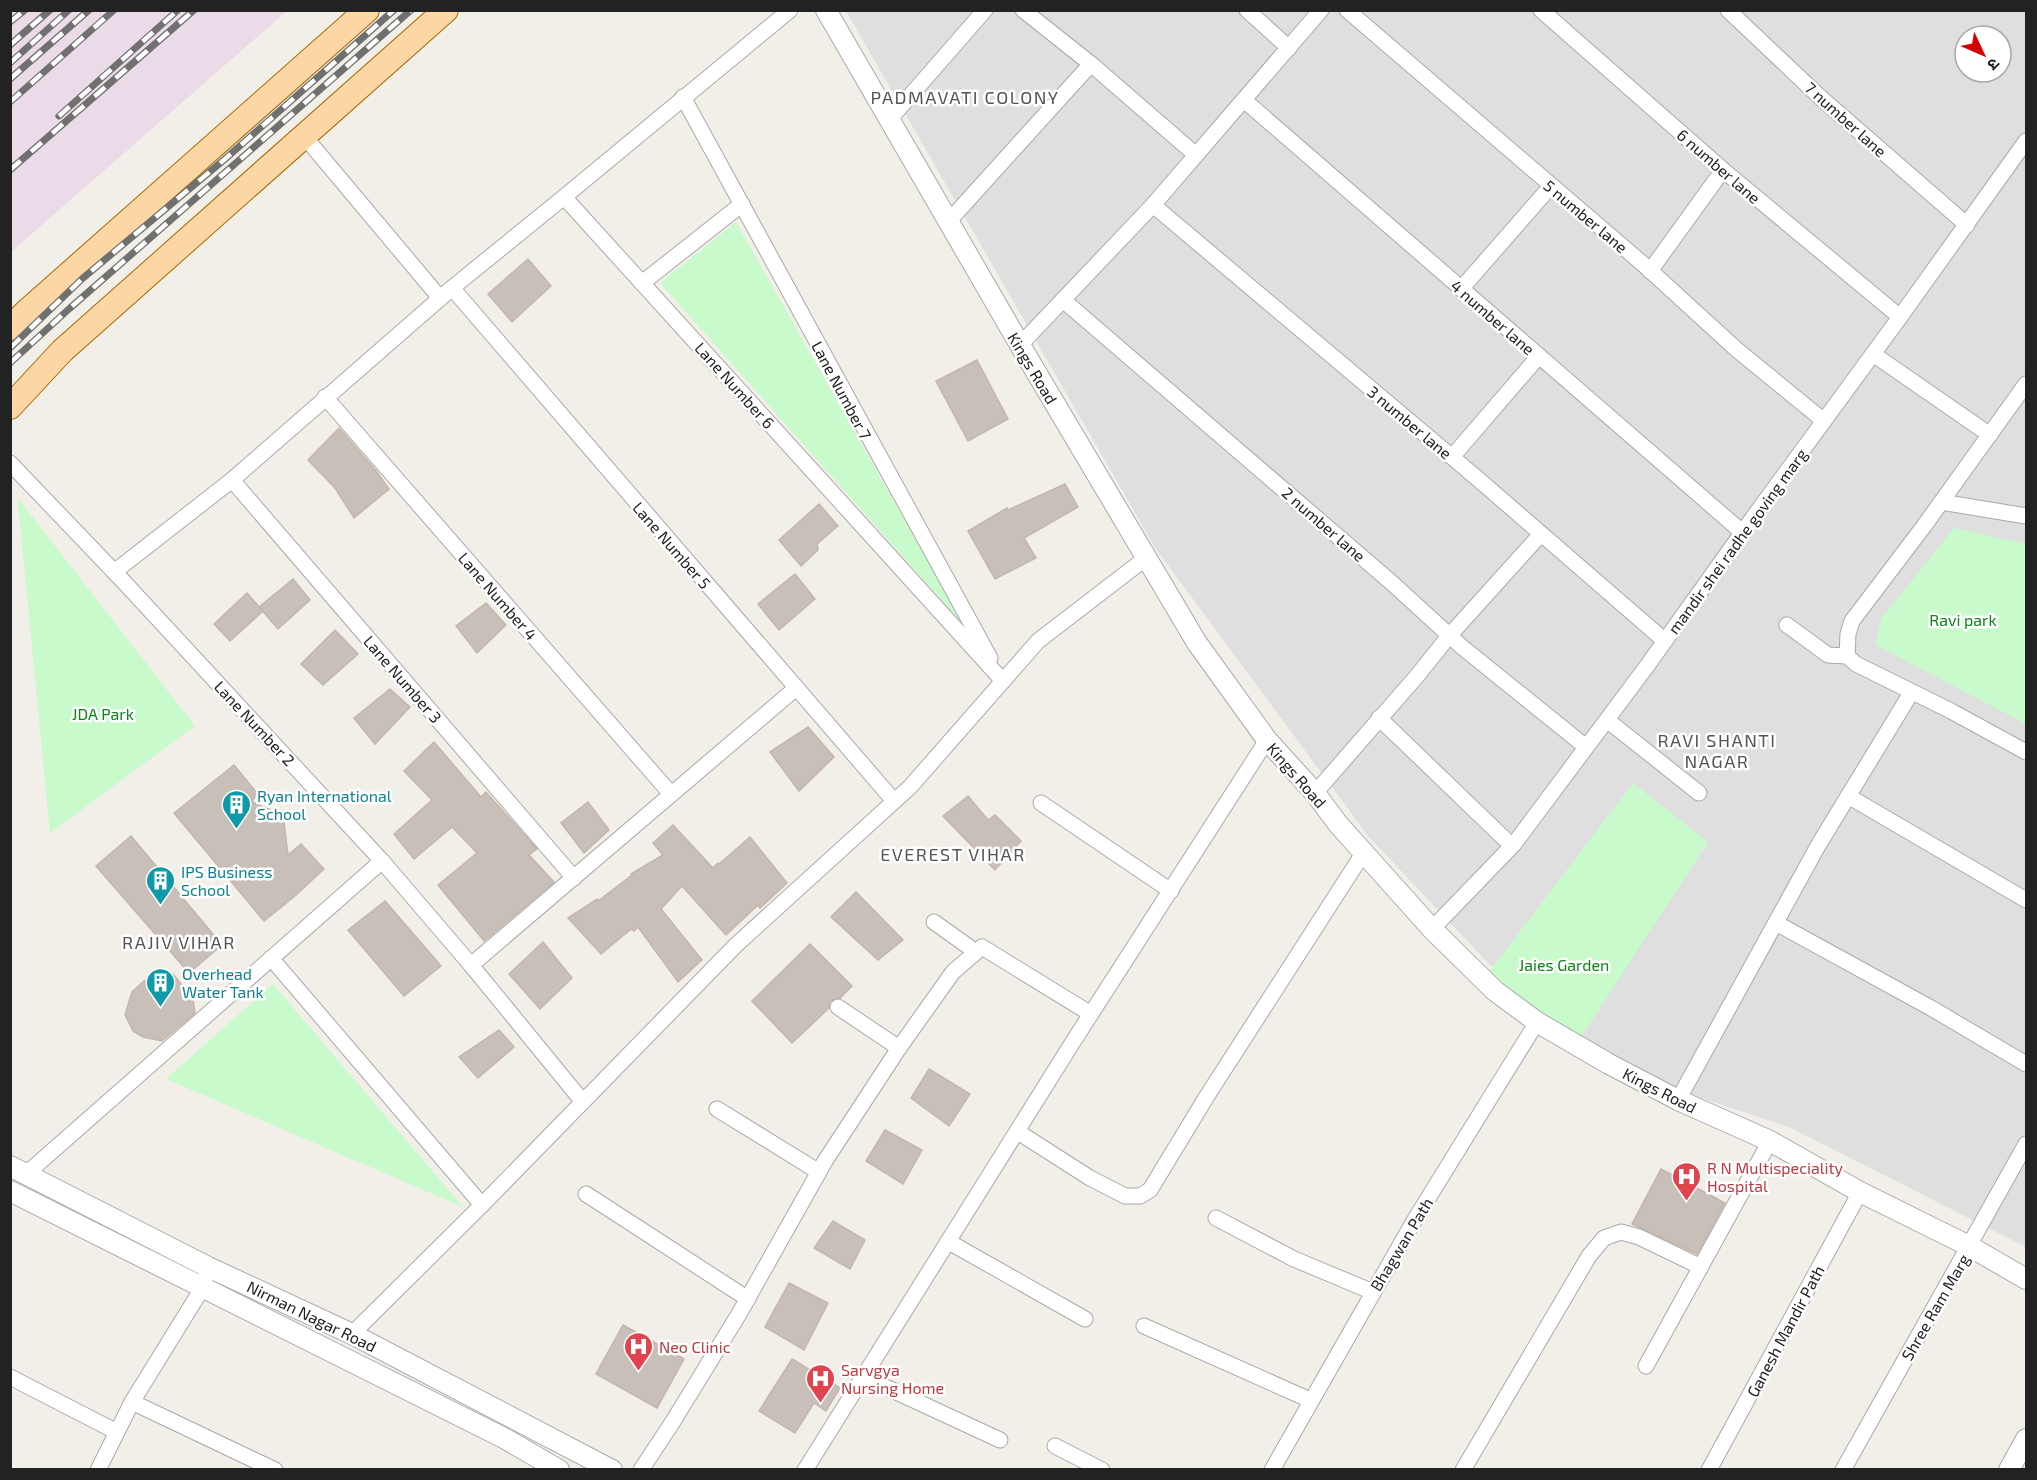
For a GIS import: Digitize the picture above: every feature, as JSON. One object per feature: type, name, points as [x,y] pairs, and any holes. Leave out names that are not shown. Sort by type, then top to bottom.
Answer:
[{"type":"main road","points":[[10,328],[367,10]]},
{"type":"main road","points":[[10,407],[62,351],[446,10]]},
{"type":"street","points":[[114,572],[232,480],[446,293],[790,10]]},
{"type":"street","name":"Kings Road","points":[[826,10],[1020,345],[1197,643],[1267,740],[1315,793],[1338,824],[1432,928],[1495,991],[1537,1022],[1609,1064],[1678,1100],[1770,1141],[1860,1192],[1970,1246],[2026,1279]]},
{"type":"street","points":[[889,120],[985,10]]},
{"type":"street","points":[[1023,10],[1091,64],[1196,155]]},
{"type":"street","points":[[1247,10],[1289,48]]},
{"type":"street","points":[[1020,345],[1153,205],[1321,10]]},
{"type":"street","name":"5 number lane","points":[[1347,10],[1650,271],[1736,349],[1824,421]]},
{"type":"street","name":"6 number lane","points":[[1541,10],[1723,170],[1900,317]]},
{"type":"street","name":"7 number lane","points":[[1728,10],[1821,98],[1967,225]]},
{"type":"street","points":[[948,222],[1091,64]]},
{"type":"street","name":"Lane Number 7","points":[[683,97],[1003,681]]},
{"type":"street","name":"4 number lane","points":[[1244,100],[1742,532]]},
{"type":"street","name":"Lane Number 5","points":[[304,136],[446,293],[894,801]]},
{"type":"street","name":"mandir shei radhe goving marg","points":[[1432,928],[1512,846],[1587,747],[2026,141]]},
{"type":"street","points":[[1650,271],[1723,170]]},
{"type":"street","points":[[1461,289],[1551,186]]},
{"type":"street","name":"Lane Number 6","points":[[564,197],[1003,681]]},
{"type":"street","points":[[642,283],[742,204]]},
{"type":"street","name":"3 number lane","points":[[1153,205],[1452,457],[1665,641]]},
{"type":"street","name":"2 number lane","points":[[1063,300],[1392,583],[1449,636],[1587,747]]},
{"type":"street","points":[[1873,354],[1990,435]]},
{"type":"street","points":[[1452,457],[1539,356]]},
{"type":"street","points":[[1847,656],[1848,634],[1852,621],[2026,384]]},
{"type":"street","name":"Lane Number 4","points":[[326,397],[671,794]]},
{"type":"street","name":"Lane Number 2","points":[[10,463],[382,861],[583,1102]]},
{"type":"street","name":"Lane Number 3","points":[[232,480],[574,878]]},
{"type":"street","points":[[1941,502],[2026,516]]},
{"type":"street","points":[[1315,793],[1449,636],[1541,534]]},
{"type":"street","points":[[352,1334],[482,1205],[736,945],[909,787],[1038,641],[1146,558]]},
{"type":"street","points":[[1787,625],[1828,654],[1847,656],[1856,664],[1951,711],[2026,752]]},
{"type":"street","points":[[471,965],[795,688]]},
{"type":"street","points":[[1678,1100],[1819,843],[1911,693]]},
{"type":"street","points":[[1379,718],[1512,846]]},
{"type":"street","points":[[1606,720],[1699,793]]},
{"type":"street","points":[[805,1470],[1091,1014],[1267,740]]},
{"type":"street","points":[[1848,796],[2026,900]]},
{"type":"street","points":[[1041,803],[1171,891]]},
{"type":"street","points":[[1018,1132],[1090,1178],[1125,1197],[1140,1196],[1150,1190],[1207,1096],[1364,852]]},
{"type":"street","points":[[18,1171],[271,958],[382,861]]},
{"type":"street","points":[[934,922],[976,952]]},
{"type":"street","points":[[1776,923],[1931,1008],[2026,1064]]},
{"type":"street","points":[[641,1470],[748,1299],[819,1172],[899,1048],[953,972],[982,947],[1091,1014]]},
{"type":"street","points":[[271,958],[482,1205]]},
{"type":"street","points":[[838,1007],[899,1048]]},
{"type":"street","name":"Bhagwan Path","points":[[1272,1470],[1414,1221],[1537,1022]]},
{"type":"street","points":[[717,1108],[819,1172]]},
{"type":"street","points":[[1646,1366],[1770,1141]]},
{"type":"street","name":"Shree Ram Marg","points":[[1843,1470],[2026,1144]]},
{"type":"street","name":"Nirman Nagar Road","points":[[18,1171],[208,1267],[352,1334],[592,1465],[612,1470]]},
{"type":"street","name":"Nirman Nagar Road","points":[[10,1191],[504,1438],[559,1470]]},
{"type":"street","name":"Ganesh Mandir Path","points":[[1709,1470],[1860,1192]]},
{"type":"street","points":[[586,1194],[748,1299]]},
{"type":"street","points":[[1216,1218],[1294,1259],[1373,1292]]},
{"type":"street","points":[[1463,1470],[1589,1256],[1604,1238],[1621,1232],[1639,1237],[1701,1267]]},
{"type":"street","points":[[949,1242],[1085,1319]]},
{"type":"street","points":[[98,1470],[132,1402],[203,1287],[208,1267]]},
{"type":"street","points":[[1144,1326],[1310,1400]]},
{"type":"street","points":[[10,1377],[117,1432]]},
{"type":"street","points":[[864,1377],[1000,1440]]},
{"type":"street","points":[[132,1402],[275,1470]]},
{"type":"street","points":[[2009,1470],[2026,1439]]},
{"type":"street","points":[[1055,1446],[1102,1470]]},
{"type":"shaded area","points":[[11,10],[287,10],[287,11],[11,252]]},
{"type":"shaded area","points":[[846,11],[2026,11],[2026,1247],[1791,1128],[1570,1054],[1542,1020],[1368,836],[1156,549]]},
{"type":"green space","points":[[736,222],[963,624],[660,283]]},
{"type":"green space","name":"JDA Park","points":[[17,497],[195,726],[50,833],[18,503]]},
{"type":"green space","name":"Ravi park","points":[[1954,528],[2026,544],[2026,724],[1876,645],[1881,619]]},
{"type":"green space","name":"Jaies Garden","points":[[1633,783],[1708,842],[1570,1054],[1530,1017],[1489,972]]},
{"type":"green space","points":[[273,984],[463,1207],[166,1079]]},
{"type":"building","points":[[528,259],[551,286],[512,322],[488,294]]},
{"type":"building","points":[[977,360],[1008,419],[968,441],[936,381]]},
{"type":"building","points":[[339,428],[389,489],[354,518],[335,488],[308,460]]},
{"type":"building","points":[[1065,484],[1078,507],[1024,538],[1036,558],[995,579],[968,531],[1007,508],[1008,510]]},
{"type":"building","points":[[819,504],[838,526],[817,544],[818,550],[801,566],[779,540]]},
{"type":"building","points":[[795,574],[815,599],[779,630],[758,604]]},
{"type":"building","points":[[293,579],[310,600],[278,629],[259,607]]},
{"type":"building","points":[[247,593],[263,611],[230,641],[214,624]]},
{"type":"building","points":[[486,603],[506,625],[477,653],[456,626]]},
{"type":"building","points":[[335,630],[358,654],[323,685],[301,664]]},
{"type":"building","points":[[390,689],[410,707],[375,744],[354,718]]},
{"type":"building","points":[[808,727],[834,757],[799,791],[770,752]]},
{"type":"building","points":[[434,742],[481,797],[486,792],[537,849],[529,855],[554,882],[484,941],[438,885],[477,853],[452,827],[414,859],[394,834],[432,800],[404,771]]},
{"type":"building","name":"Ryan International School","points":[[234,765],[257,793],[252,802],[283,815],[288,855],[301,844],[324,869],[264,921],[174,813]]},
{"type":"building","points":[[968,796],[988,820],[995,815],[1021,841],[995,870],[943,816]]},
{"type":"building","points":[[588,802],[609,830],[584,853],[561,823]]},
{"type":"building","points":[[673,825],[713,868],[750,837],[787,883],[760,908],[758,905],[726,935],[682,886],[661,909],[702,960],[678,982],[638,927],[634,931],[631,929],[601,954],[568,918],[597,899],[598,901],[631,874],[663,855],[653,843]]},
{"type":"building","name":"IPS Business School","points":[[131,836],[222,945],[189,973],[96,866]]},
{"type":"building","points":[[856,892],[903,940],[878,960],[831,917]]},
{"type":"building","points":[[385,901],[441,966],[404,996],[348,930]]},
{"type":"building","points":[[543,942],[572,978],[540,1009],[509,974]]},
{"type":"building","points":[[810,944],[852,986],[840,998],[830,1001],[829,1008],[792,1043],[752,1001]]},
{"type":"building","name":"Overhead Water Tank","points":[[173,974],[193,999],[195,1013],[162,1041],[143,1037],[133,1031],[125,1015],[132,992],[144,981]]},
{"type":"building","points":[[499,1030],[514,1047],[478,1078],[459,1057]]},
{"type":"building","points":[[929,1069],[970,1094],[949,1126],[911,1098]]},
{"type":"building","points":[[885,1130],[922,1150],[903,1184],[866,1161]]},
{"type":"building","points":[[1661,1169],[1725,1203],[1697,1254],[1632,1224]]},
{"type":"building","points":[[833,1221],[865,1240],[850,1269],[814,1248]]},
{"type":"building","points":[[789,1283],[828,1303],[804,1350],[765,1327]]},
{"type":"building","points":[[623,1325],[684,1359],[657,1408],[596,1374]]},
{"type":"building","points":[[792,1359],[840,1388],[826,1411],[814,1403],[795,1433],[759,1411]]},
{"type":"railway","points":[[10,22],[25,10]]},
{"type":"railway","points":[[10,45],[50,10]]},
{"type":"railway","points":[[10,63],[69,10]]},
{"type":"railway","points":[[10,79],[89,10]]},
{"type":"railway","points":[[10,102],[114,10]]},
{"type":"railway","points":[[59,116],[178,10]]},
{"type":"railway","points":[[10,170],[194,10]]},
{"type":"railway","points":[[10,348],[83,278],[225,159],[394,10]]},
{"type":"railway","points":[[10,363],[411,10]]},
{"type":"place","name":"Ryan International School","points":[[236,830]]},
{"type":"place","name":"IPS Business School","points":[[160,906]]},
{"type":"place","name":"Overhead Water Tank","points":[[161,1008]]},
{"type":"place","name":"R N Multispeciality Hospital","points":[[1686,1202]]},
{"type":"place","name":"Neo Clinic","points":[[638,1372]]},
{"type":"place","name":"Sarvgya Nursing Home","points":[[820,1404]]},
{"type":"district","name":"PADMAVATI COLONY","points":[[965,97]]},
{"type":"district","name":"RAVI SHANTI NAGAR","points":[[1717,750]]},
{"type":"district","name":"EVEREST VIHAR","points":[[953,854]]},
{"type":"district","name":"RAJIV VIHAR","points":[[179,942]]}]
